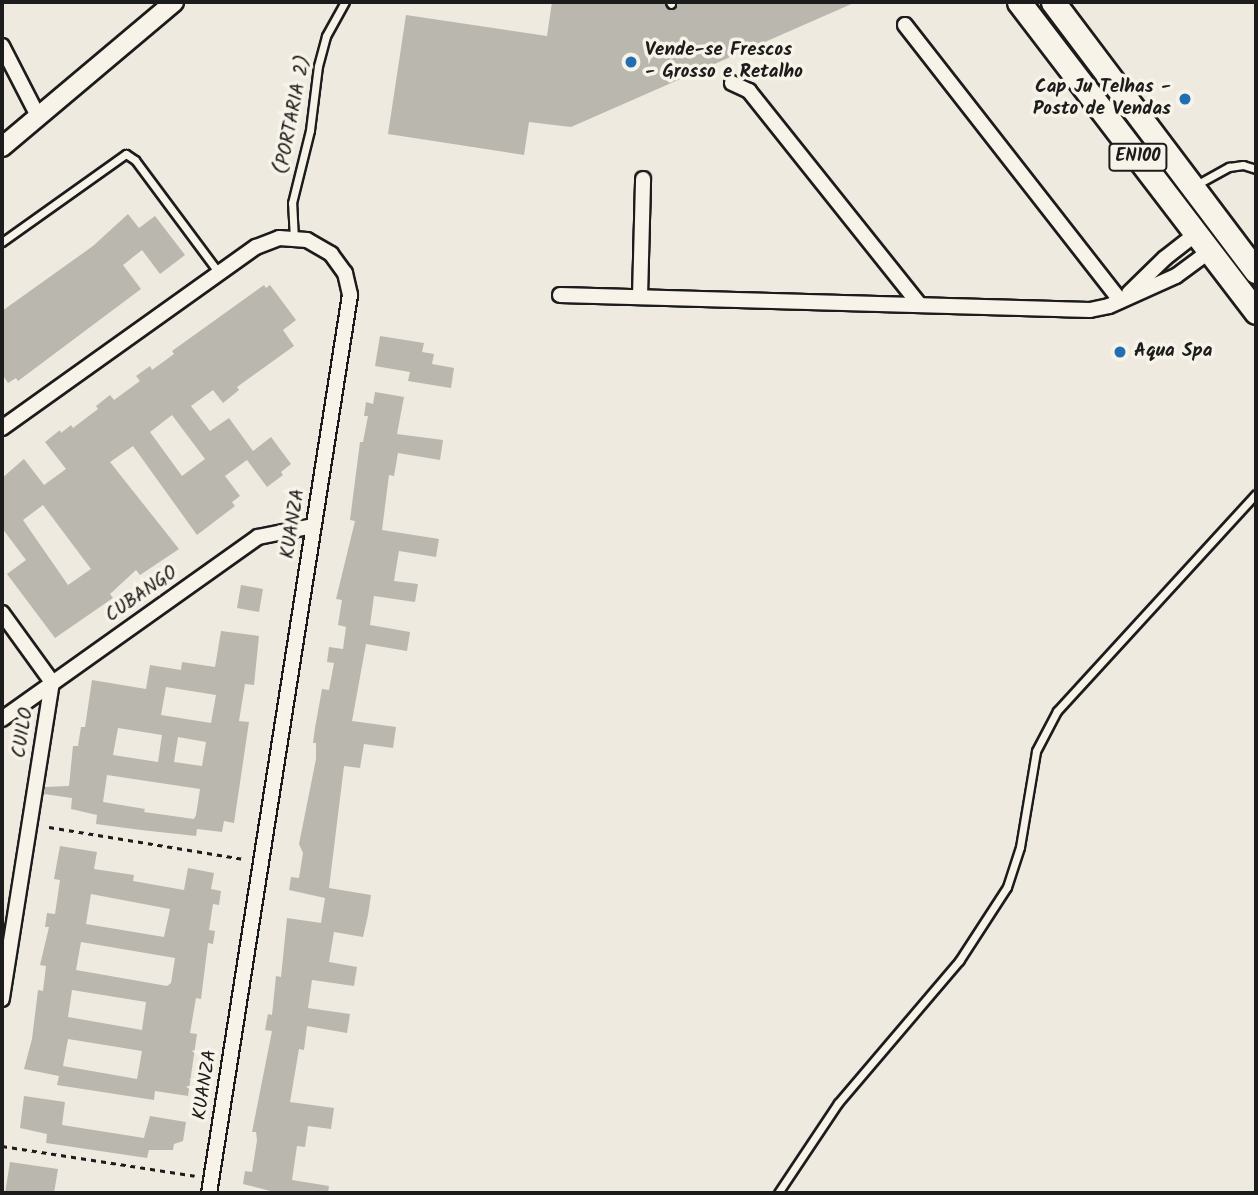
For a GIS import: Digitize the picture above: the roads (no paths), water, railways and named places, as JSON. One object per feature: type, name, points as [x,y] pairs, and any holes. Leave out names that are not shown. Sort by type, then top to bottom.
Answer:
[{"type":"highway","name":"EN100","points":[[1019,2],[1256,312]]},
{"type":"highway","name":"EN100","points":[[1053,2],[1256,271]]},
{"type":"street","points":[[2,147],[37,114],[174,2]]},
{"type":"street","points":[[905,25],[1121,301]]},
{"type":"street","points":[[2,46],[37,114]]},
{"type":"street","points":[[732,83],[749,92],[919,304]]},
{"type":"street","points":[[640,297],[643,179]]},
{"type":"street","points":[[2,428],[256,247],[279,238],[294,239]]},
{"type":"street","name":"KUANZA","points":[[209,1193],[350,295],[345,273],[331,254],[307,240],[294,239]]},
{"type":"street","points":[[1121,301],[1165,258],[1204,242]]},
{"type":"street","points":[[560,295],[1090,310],[1121,301],[1176,276],[1204,242]]},
{"type":"street","name":"CUBANGO","points":[[2,719],[258,537],[313,526]]},
{"type":"street","points":[[2,613],[52,682]]},
{"type":"street","name":"CUILO","points":[[2,999],[52,682]]},
{"type":"lane","name":"(PORTARIA 2)","points":[[294,239],[292,203],[305,157],[318,66],[326,36],[345,2]]},
{"type":"lane","points":[[2,242],[126,153],[135,160],[219,273]]},
{"type":"lane","points":[[1193,188],[1229,167],[1243,165],[1256,169]]},
{"type":"lane","points":[[778,1193],[838,1103],[959,961],[1007,887],[1020,847],[1036,751],[1057,711],[1256,494]]},
{"type":"place","name":"Vende-se Frescos - Grosso e Retalho","points":[[631,62]]},
{"type":"place","name":"Cap Ju Telhas - Posto de Vendas","points":[[1185,99]]},
{"type":"place","name":"Aqua Spa","points":[[1120,352]]}]
